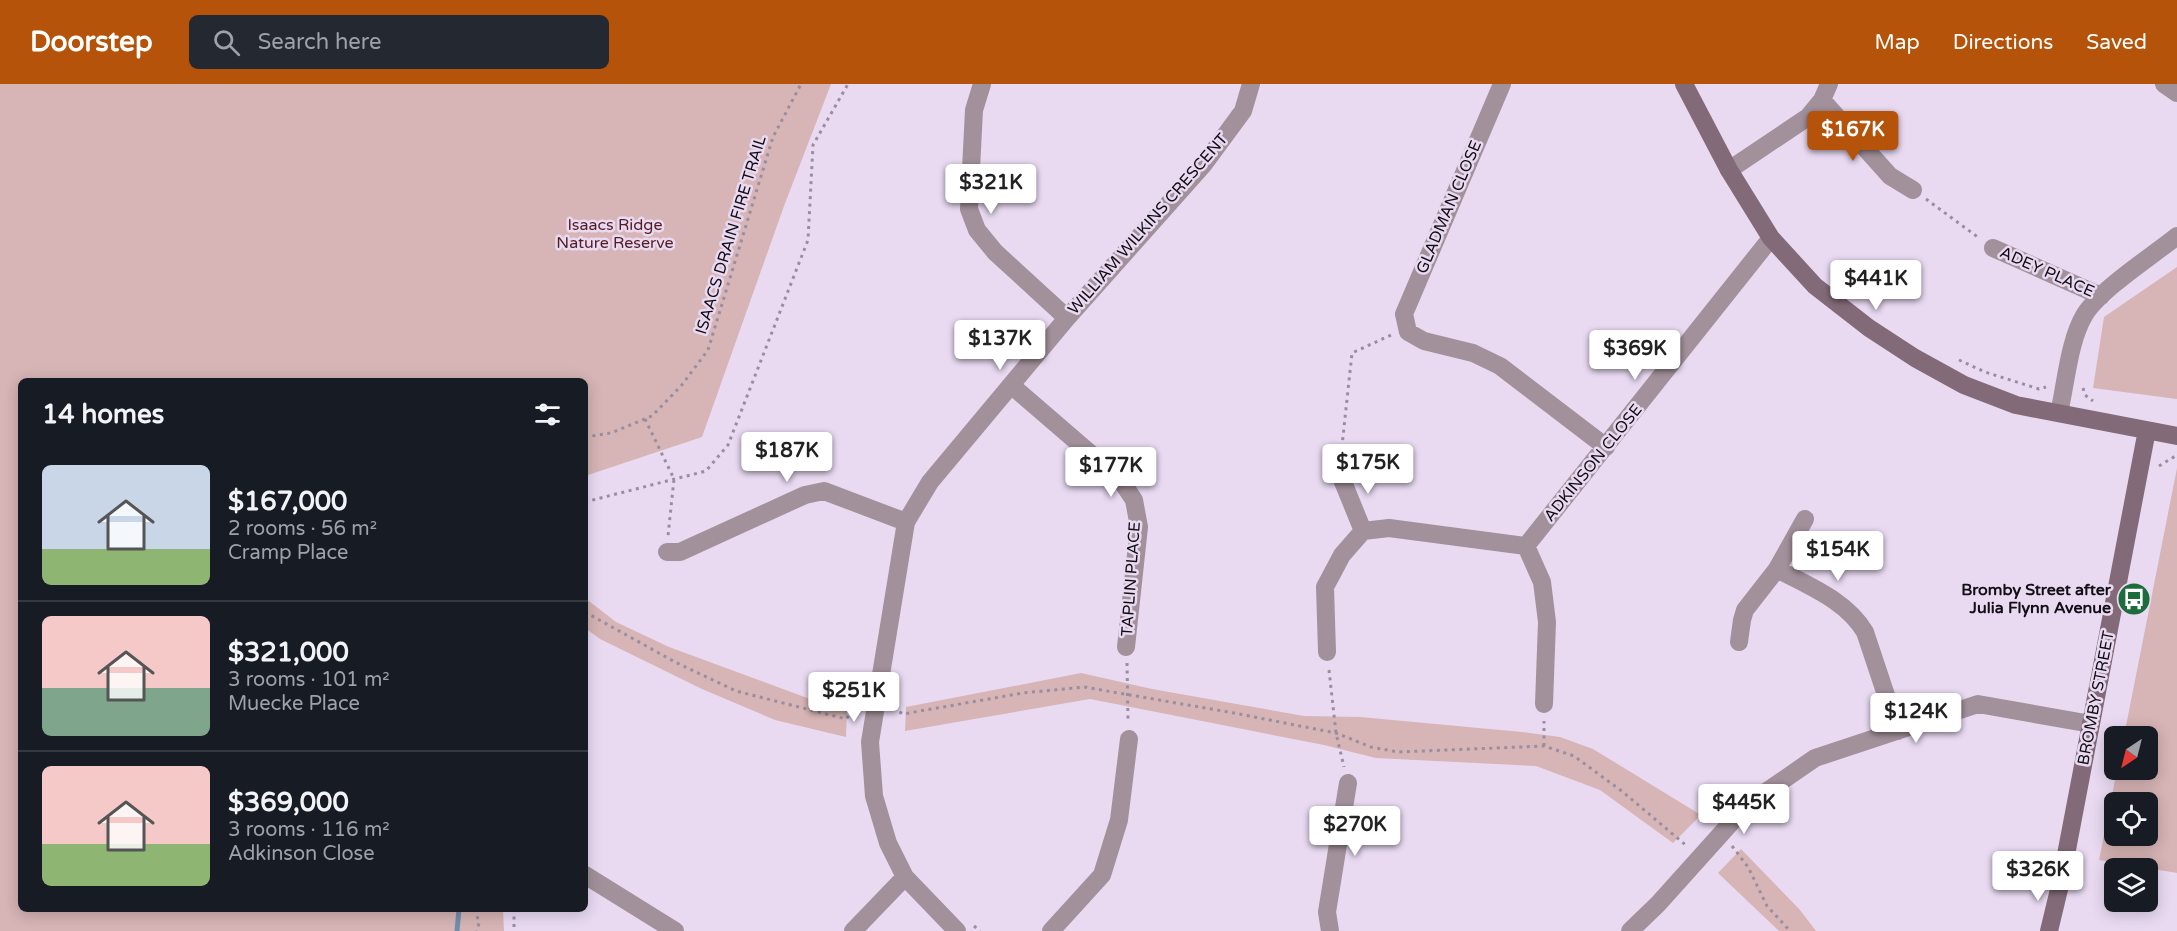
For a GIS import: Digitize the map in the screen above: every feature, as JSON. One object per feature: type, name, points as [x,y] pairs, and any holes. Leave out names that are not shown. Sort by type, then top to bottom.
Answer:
[{"type":"street","points":[[982,84],[974,110],[969,209],[977,230],[995,252],[1067,318]]},
{"type":"street","name":"WILLIAM WILKINS CRESCENT","points":[[964,928],[905,877],[888,843],[874,796],[870,742],[906,522],[930,482],[1067,318],[1204,164],[1243,111],[1251,84]]},
{"type":"street","name":"GLADMAN CLOSE","points":[[1400,333],[1404,314],[1503,84]]},
{"type":"street","points":[[1684,84],[1729,170],[1771,238],[1815,285],[1869,328],[1915,358],[1964,385],[2016,405],[2177,436]]},
{"type":"street","points":[[2164,84],[2177,93]]},
{"type":"street","points":[[1729,170],[1808,117],[1825,92],[1890,176],[1913,190]]},
{"type":"street","points":[[2059,413],[2076,335],[2085,314],[2102,296],[2177,236]]},
{"type":"street","name":"ADKINSON CLOSE","points":[[1526,546],[1771,238]]},
{"type":"street","name":"ADEY PLACE","points":[[1993,248],[2102,296]]},
{"type":"street","points":[[1400,333],[1473,353],[1500,366],[1606,447]]},
{"type":"street","name":"TAPLIN PLACE","points":[[1011,385],[1120,479],[1134,500],[1138,527],[1126,647]]},
{"type":"street","name":"BROMBY STREET","points":[[2049,931],[2061,881],[2147,430]]},
{"type":"street","points":[[1339,472],[1363,531]]},
{"type":"street","points":[[667,552],[680,552],[805,495],[824,491],[906,522]]},
{"type":"street","points":[[1739,642],[1745,610],[1777,569],[1805,519]]},
{"type":"street","points":[[1327,652],[1325,587],[1342,555],[1363,531],[1389,528],[1526,546],[1542,582],[1547,622],[1544,704]]},
{"type":"street","points":[[1777,569],[1844,606],[1857,619],[1864,632],[1898,731]]},
{"type":"street","points":[[1630,931],[1658,904],[1707,845],[1746,805],[1815,758],[1978,704],[2091,724]]},
{"type":"street","points":[[1052,931],[1102,875],[1119,819],[1129,739]]},
{"type":"street","points":[[1330,931],[1328,912],[1348,783]]},
{"type":"street","points":[[588,877],[675,931]]},
{"type":"street","points":[[853,931],[905,877]]},
{"type":"path","name":"ISAACS DRAIN FIRE TRAIL","points":[[588,437],[611,433],[652,416],[681,386],[708,350],[773,136],[801,84]]},
{"type":"path","points":[[588,501],[706,471],[728,445],[808,240],[813,145],[848,84]]},
{"type":"path","points":[[1913,190],[1993,248]]},
{"type":"path","points":[[1339,472],[1352,353],[1400,333]]},
{"type":"path","points":[[1953,357],[1985,372],[2039,389],[2053,386],[2061,375],[2081,378],[2085,395],[2096,403]]},
{"type":"path","points":[[645,419],[674,479],[667,552]]},
{"type":"path","points":[[588,614],[675,662],[736,691],[846,719],[861,701],[875,706],[888,705],[903,714],[1033,692],[1084,687],[1336,733],[1371,747],[1398,752],[1544,746],[1574,756],[1623,792],[1707,845],[1729,843],[1748,867],[1767,906],[1790,931]]},
{"type":"path","points":[[1126,647],[1129,739]]},
{"type":"path","points":[[1327,652],[1336,733],[1348,783]]},
{"type":"path","points":[[1544,704],[1544,746]]},
{"type":"path","points":[[476,912],[479,923],[477,931]]},
{"type":"path","points":[[513,912],[514,931]]},
{"type":"path","points":[[964,928],[980,931]]},
{"type":"green space","name":"Isaacs Ridge Nature Reserve","points":[[0,84],[831,84],[784,206],[702,437],[588,475],[588,378],[18,378],[18,912],[503,912],[504,931],[0,931]]},
{"type":"green space","points":[[2177,267],[2177,399],[2093,388],[2104,317]]},
{"type":"green space","points":[[2177,468],[2177,873],[2158,870],[2158,858],[2104,858],[2104,861],[2099,860],[2104,835],[2104,846],[2158,846],[2158,792],[2113,792],[2115,780],[2158,780],[2158,726],[2126,726]]},
{"type":"green space","points":[[588,600],[616,622],[669,647],[818,702],[847,708],[846,737],[775,720],[702,689],[600,639],[588,630]]},
{"type":"green space","points":[[1081,673],[1152,689],[1304,716],[1360,717],[1560,737],[1593,749],[1701,815],[1673,843],[1600,790],[1536,766],[1376,758],[1324,745],[1090,699],[905,731],[906,707]]},
{"type":"green space","points":[[1741,849],[1800,910],[1816,931],[1779,931],[1718,873]]},
{"type":"waterway","points":[[457,931],[459,912]]},
{"type":"place","name":"Bromby Street after Julia Flynn Avenue","points":[[2134,599]]}]
